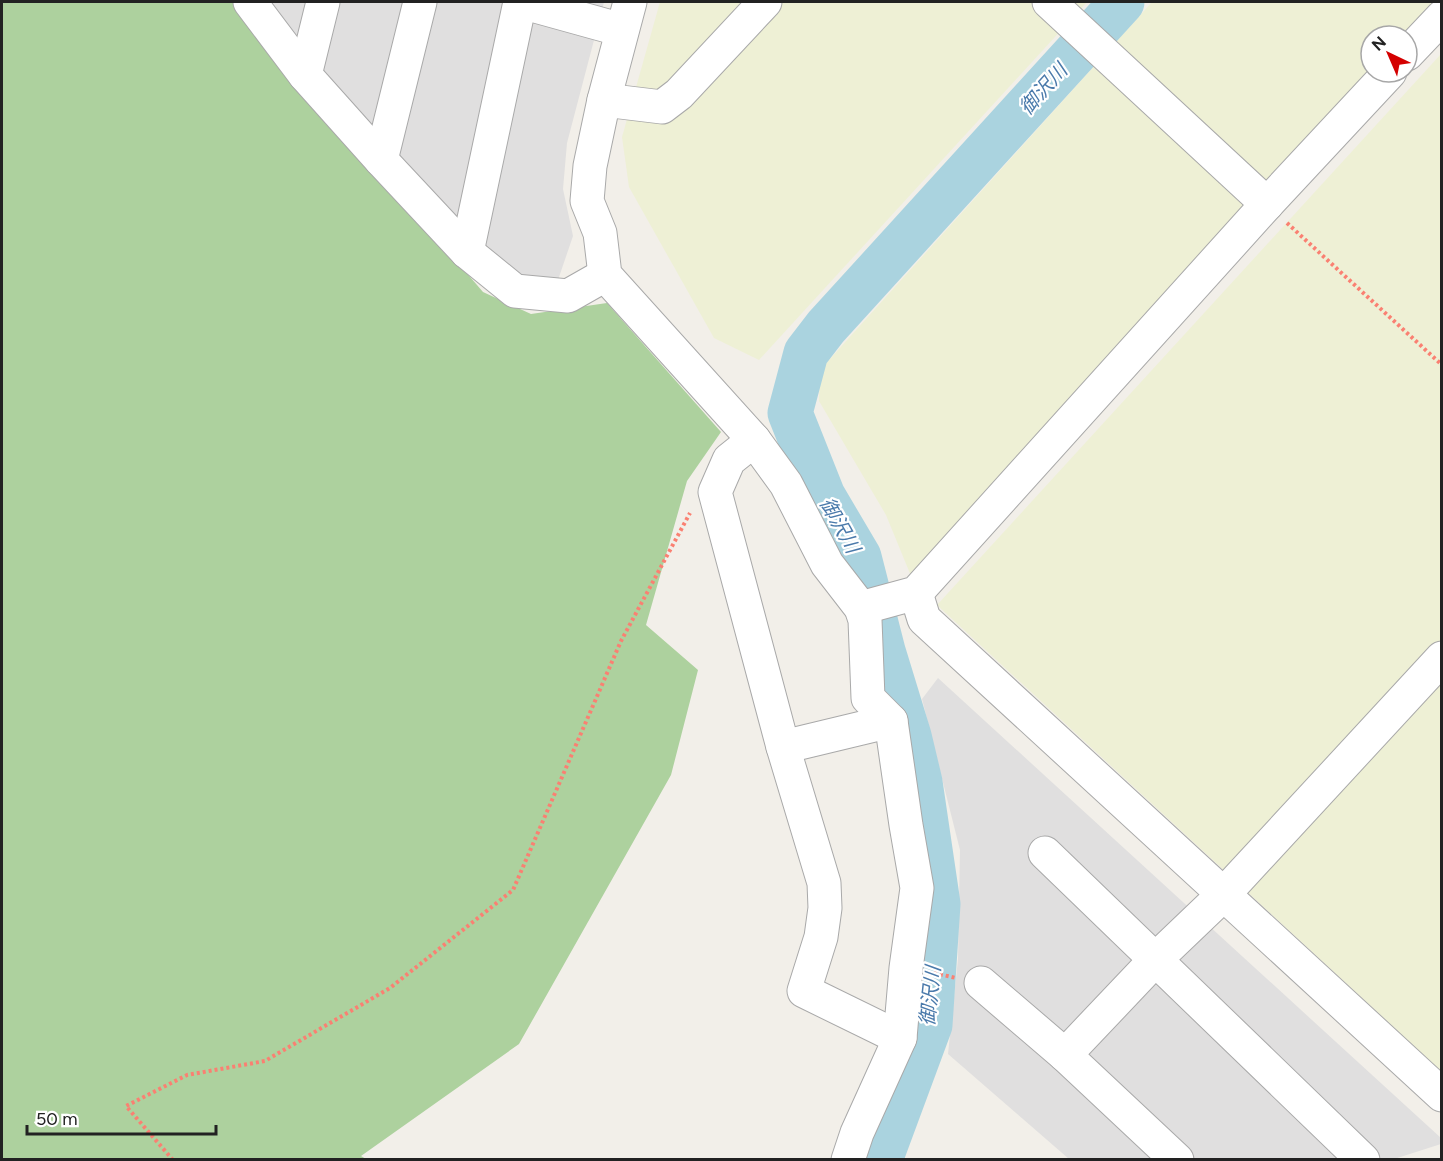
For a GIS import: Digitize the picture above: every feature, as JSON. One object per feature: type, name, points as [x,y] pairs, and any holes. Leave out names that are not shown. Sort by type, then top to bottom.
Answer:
[{"type":"street","points":[[250,2],[305,75],[381,160],[466,252],[515,291],[568,296],[605,275]]},
{"type":"street","points":[[305,75],[323,2]]},
{"type":"street","points":[[381,160],[420,2]]},
{"type":"street","points":[[466,252],[521,2],[626,16],[590,166],[587,201],[600,233],[605,275],[754,440],[786,484],[827,564],[861,608],[865,620],[868,698],[891,721],[917,888],[906,968],[900,1038],[857,1133],[848,1160]]},
{"type":"street","points":[[604,100],[662,107],[679,94],[765,2]]},
{"type":"street","points":[[1049,2],[1267,204]]},
{"type":"street","points":[[1419,41],[1442,17]]},
{"type":"street","points":[[861,608],[916,593],[1267,204],[1379,84]]},
{"type":"street","points":[[754,440],[729,460],[715,492],[783,747],[824,883],[825,908],[821,937],[804,991],[900,1038]]},
{"type":"street","points":[[916,593],[924,619],[1442,1095]]},
{"type":"street","points":[[1065,1055],[1156,959],[1224,895],[1442,658]]},
{"type":"street","points":[[783,747],[891,721]]},
{"type":"street","points":[[1045,853],[1363,1160]]},
{"type":"street","points":[[981,983],[1065,1055],[1177,1160]]},
{"type":"path","points":[[1267,204],[1442,365]]},
{"type":"path","points":[[173,1160],[126,1106],[188,1075],[265,1061],[390,988],[513,890],[621,641],[692,509],[715,492]]},
{"type":"path","points":[[906,968],[981,983]]},
{"type":"shaded area","points":[[251,2],[604,2],[567,143],[563,189],[573,236],[558,280],[519,276],[481,253]]},
{"type":"shaded area","points":[[938,678],[1441,1138],[1441,1144],[1391,1160],[1069,1159],[948,1054],[958,959],[960,850],[922,699]]},
{"type":"green space","points":[[2,2],[234,2],[483,292],[531,314],[607,303],[721,432],[687,481],[646,625],[698,670],[671,775],[519,1044],[361,1156],[366,1159],[2,1160]]},
{"type":"green space","points":[[660,2],[1087,2],[759,360],[714,338],[629,187],[622,137]]},
{"type":"green space","points":[[1152,2],[1441,2],[1419,24],[1359,24],[1360,84],[911,576],[886,515],[819,401],[820,370]]},
{"type":"green space","points":[[1441,54],[1441,1071],[937,605],[1414,84],[1419,84],[1419,78]]},
{"type":"waterway","name":"御沢川","points":[[880,1160],[930,1025],[938,904],[920,782],[859,557],[823,496],[790,413],[806,353],[826,327],[1122,2]]}]
